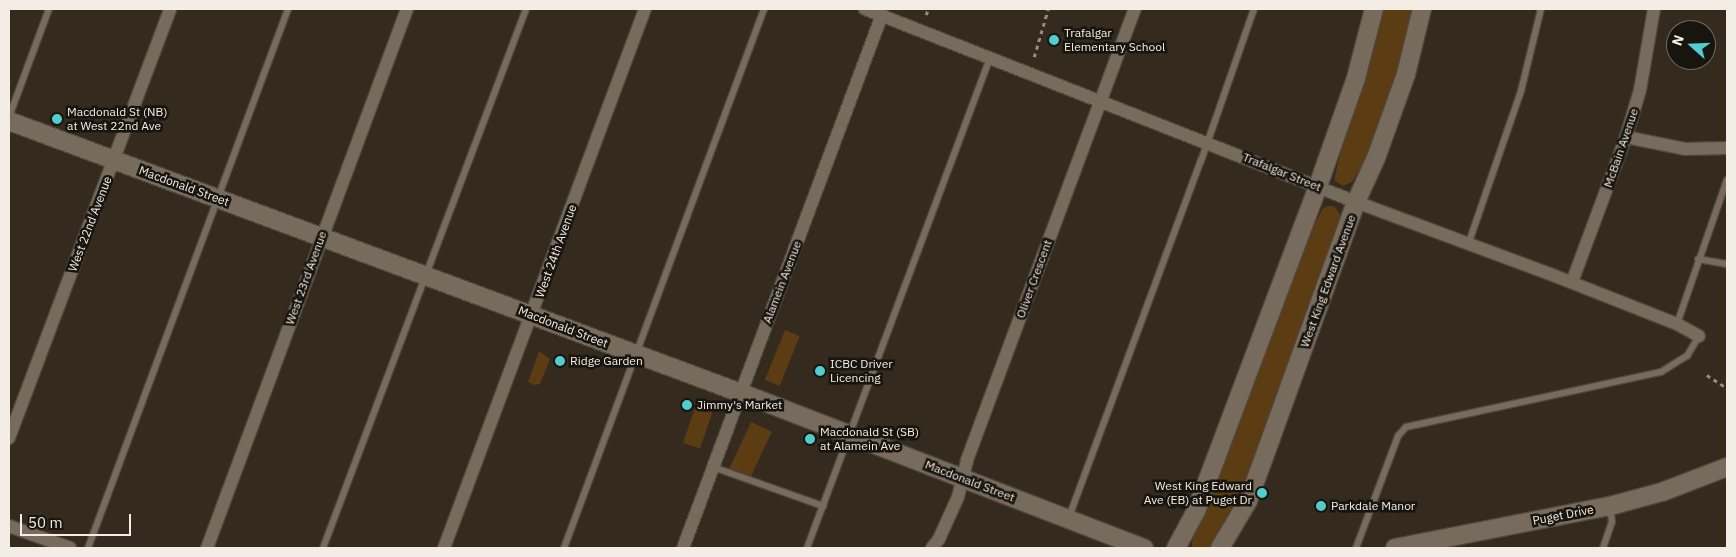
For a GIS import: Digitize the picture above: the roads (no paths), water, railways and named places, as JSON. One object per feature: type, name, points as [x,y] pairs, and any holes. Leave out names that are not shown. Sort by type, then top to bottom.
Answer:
[{"type":"street","name":"West 22nd Avenue","points":[[9,438],[170,9]]},
{"type":"street","name":"West 23rd Avenue","points":[[207,548],[407,9]]},
{"type":"street","name":"West 24th Avenue","points":[[444,548],[645,9]]},
{"type":"street","name":"Trafalgar Street","points":[[865,9],[1208,142],[1356,202],[1469,242],[1572,282],[1677,324],[1699,336]]},
{"type":"street","name":"Oliver Crescent","points":[[932,548],[939,539],[956,501],[970,454],[1135,9]]},
{"type":"street","points":[[1176,548],[1196,511],[1318,186],[1356,78],[1374,9]]},
{"type":"street","name":"West King Edward Avenue","points":[[1220,548],[1248,501],[1356,202],[1376,158],[1406,74],[1422,9]]},
{"type":"street","name":"McBain Avenue","points":[[1572,282],[1626,137],[1640,90],[1654,9]]},
{"type":"street","name":"Alamein Avenue","points":[[683,548],[882,15]]},
{"type":"street","name":"Macdonald Street","points":[[9,121],[740,393],[1144,548]]},
{"type":"street","points":[[1626,137],[1685,149],[1727,148]]},
{"type":"street","name":"Puget Drive","points":[[1395,548],[1610,506],[1662,492],[1727,467]]},
{"type":"street","points":[[9,526],[70,548]]},
{"type":"street","points":[[1104,533],[1115,548]]},
{"type":"lane","points":[[9,116],[49,9]]},
{"type":"lane","points":[[88,548],[288,9]]},
{"type":"lane","points":[[324,548],[526,9]]},
{"type":"lane","points":[[564,548],[764,9]]},
{"type":"lane","points":[[1068,519],[1208,142],[1254,9]]},
{"type":"lane","points":[[1469,242],[1521,91],[1540,9]]},
{"type":"lane","points":[[807,548],[990,58]]},
{"type":"lane","points":[[1677,324],[1727,180]]},
{"type":"lane","points":[[1698,259],[1727,264]]},
{"type":"lane","points":[[1356,548],[1398,436],[1406,427],[1661,372],[1687,356],[1699,336]]},
{"type":"lane","points":[[713,467],[822,506]]},
{"type":"lane","points":[[1603,548],[1612,522],[1610,506]]},
{"type":"place","name":"Trafalgar Elementary School","points":[[1054,40]]},
{"type":"place","name":"Macdonald St (NB) at West 22nd Ave","points":[[57,119]]},
{"type":"place","name":"Ridge Garden","points":[[560,361]]},
{"type":"place","name":"ICBC Driver Licencing","points":[[820,371]]},
{"type":"place","name":"Jimmy's Market","points":[[687,405]]},
{"type":"place","name":"Macdonald St (SB) at Alamein Ave","points":[[810,439]]},
{"type":"place","name":"West King Edward Ave (EB) at Puget Dr","points":[[1262,493]]},
{"type":"place","name":"Parkdale Manor","points":[[1321,506]]}]
